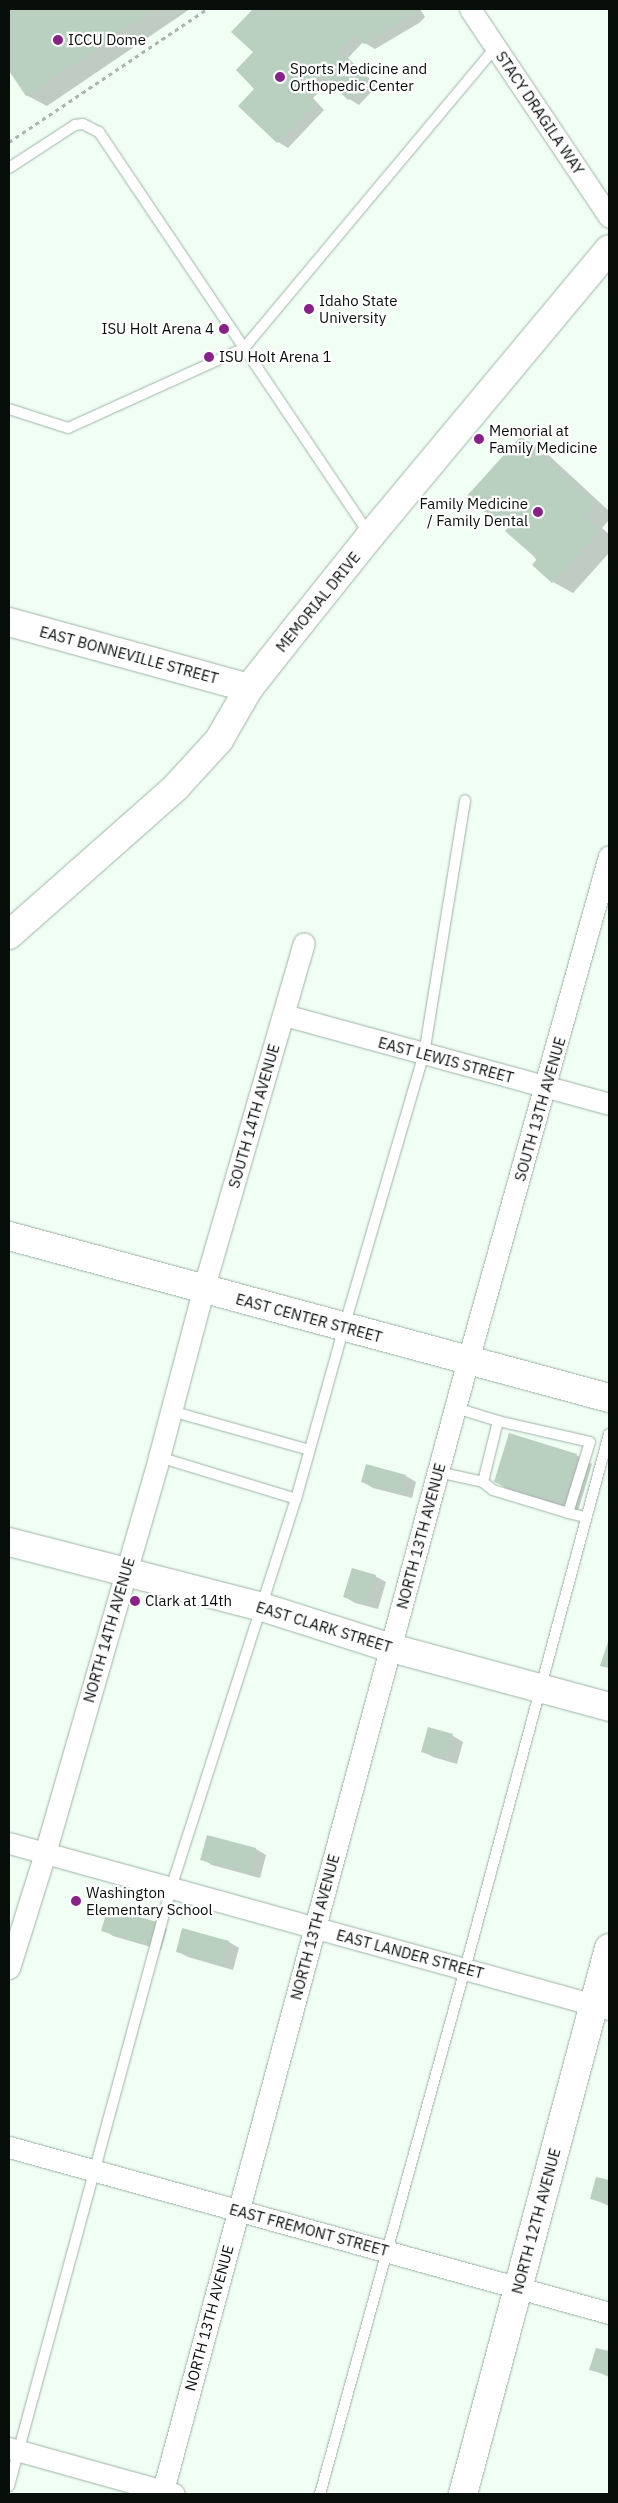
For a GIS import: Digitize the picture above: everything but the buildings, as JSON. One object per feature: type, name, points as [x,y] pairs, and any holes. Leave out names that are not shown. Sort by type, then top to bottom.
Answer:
[{"type":"street","name":"STACY DRAGILA WAY","points":[[470,9],[609,217]]},
{"type":"street","name":"MEMORIAL DRIVE","points":[[9,935],[176,787],[219,740],[249,688],[370,536],[609,249]]},
{"type":"street","name":"EAST BONNEVILLE STREET","points":[[11,629],[249,688]]},
{"type":"street","name":"SOUTH 13TH AVENUE","points":[[468,1360],[546,1087],[609,856]]},
{"type":"street","name":"SOUTH 14TH AVENUE","points":[[202,1290],[304,943]]},
{"type":"street","name":"EAST LEWIS STREET","points":[[284,1014],[609,1104]]},
{"type":"street","name":"EAST CENTER STREET","points":[[9,1236],[202,1290],[609,1398]]},
{"type":"street","name":"NORTH 14TH AVENUE","points":[[9,1968],[46,1853],[159,1457],[202,1290]]},
{"type":"street","name":"NORTH 13TH AVENUE","points":[[166,2493],[238,2211],[468,1360]]},
{"type":"street","name":"EAST CLARK STREET","points":[[9,1542],[262,1607],[391,1648],[609,1707]]},
{"type":"street","name":"EAST LANDER STREET","points":[[9,1843],[602,2007]]},
{"type":"street","name":"NORTH 12TH AVENUE","points":[[463,2494],[518,2288],[602,2007],[609,1948]]},
{"type":"street","name":"EAST FREMONT STREET","points":[[9,2148],[609,2313]]},
{"type":"street","points":[[14,2449],[166,2493]]},
{"type":"lane","points":[[9,409],[68,428],[244,348],[496,47]]},
{"type":"lane","points":[[9,168],[75,125],[83,124],[99,132],[370,536]]},
{"type":"lane","points":[[9,2486],[14,2449],[94,2171],[170,1888],[296,1498],[424,1054],[465,800]]},
{"type":"lane","points":[[456,1408],[498,1421],[590,1442],[568,1513]]},
{"type":"lane","points":[[171,1411],[310,1450]]},
{"type":"lane","points":[[483,1482],[498,1421]]},
{"type":"lane","points":[[320,2494],[465,1969],[609,1434]]},
{"type":"lane","points":[[159,1457],[296,1498]]},
{"type":"lane","points":[[438,1472],[483,1482],[493,1490],[586,1517]]},
{"type":"path","points":[[9,142],[207,9]]},
{"type":"place","name":"ICCU Dome","points":[[58,40]]},
{"type":"place","name":"Sports Medicine and Orthopedic Center","points":[[280,77]]},
{"type":"place","name":"Idaho State University","points":[[309,309]]},
{"type":"place","name":"ISU Holt Arena 4","points":[[224,329]]},
{"type":"place","name":"ISU Holt Arena 1","points":[[209,357]]},
{"type":"place","name":"Memorial at Family Medicine","points":[[479,439]]},
{"type":"place","name":"Family Medicine / Family Dental","points":[[538,512]]},
{"type":"place","name":"Clark at 14th","points":[[135,1601]]},
{"type":"place","name":"Washington Elementary School","points":[[76,1901]]}]
